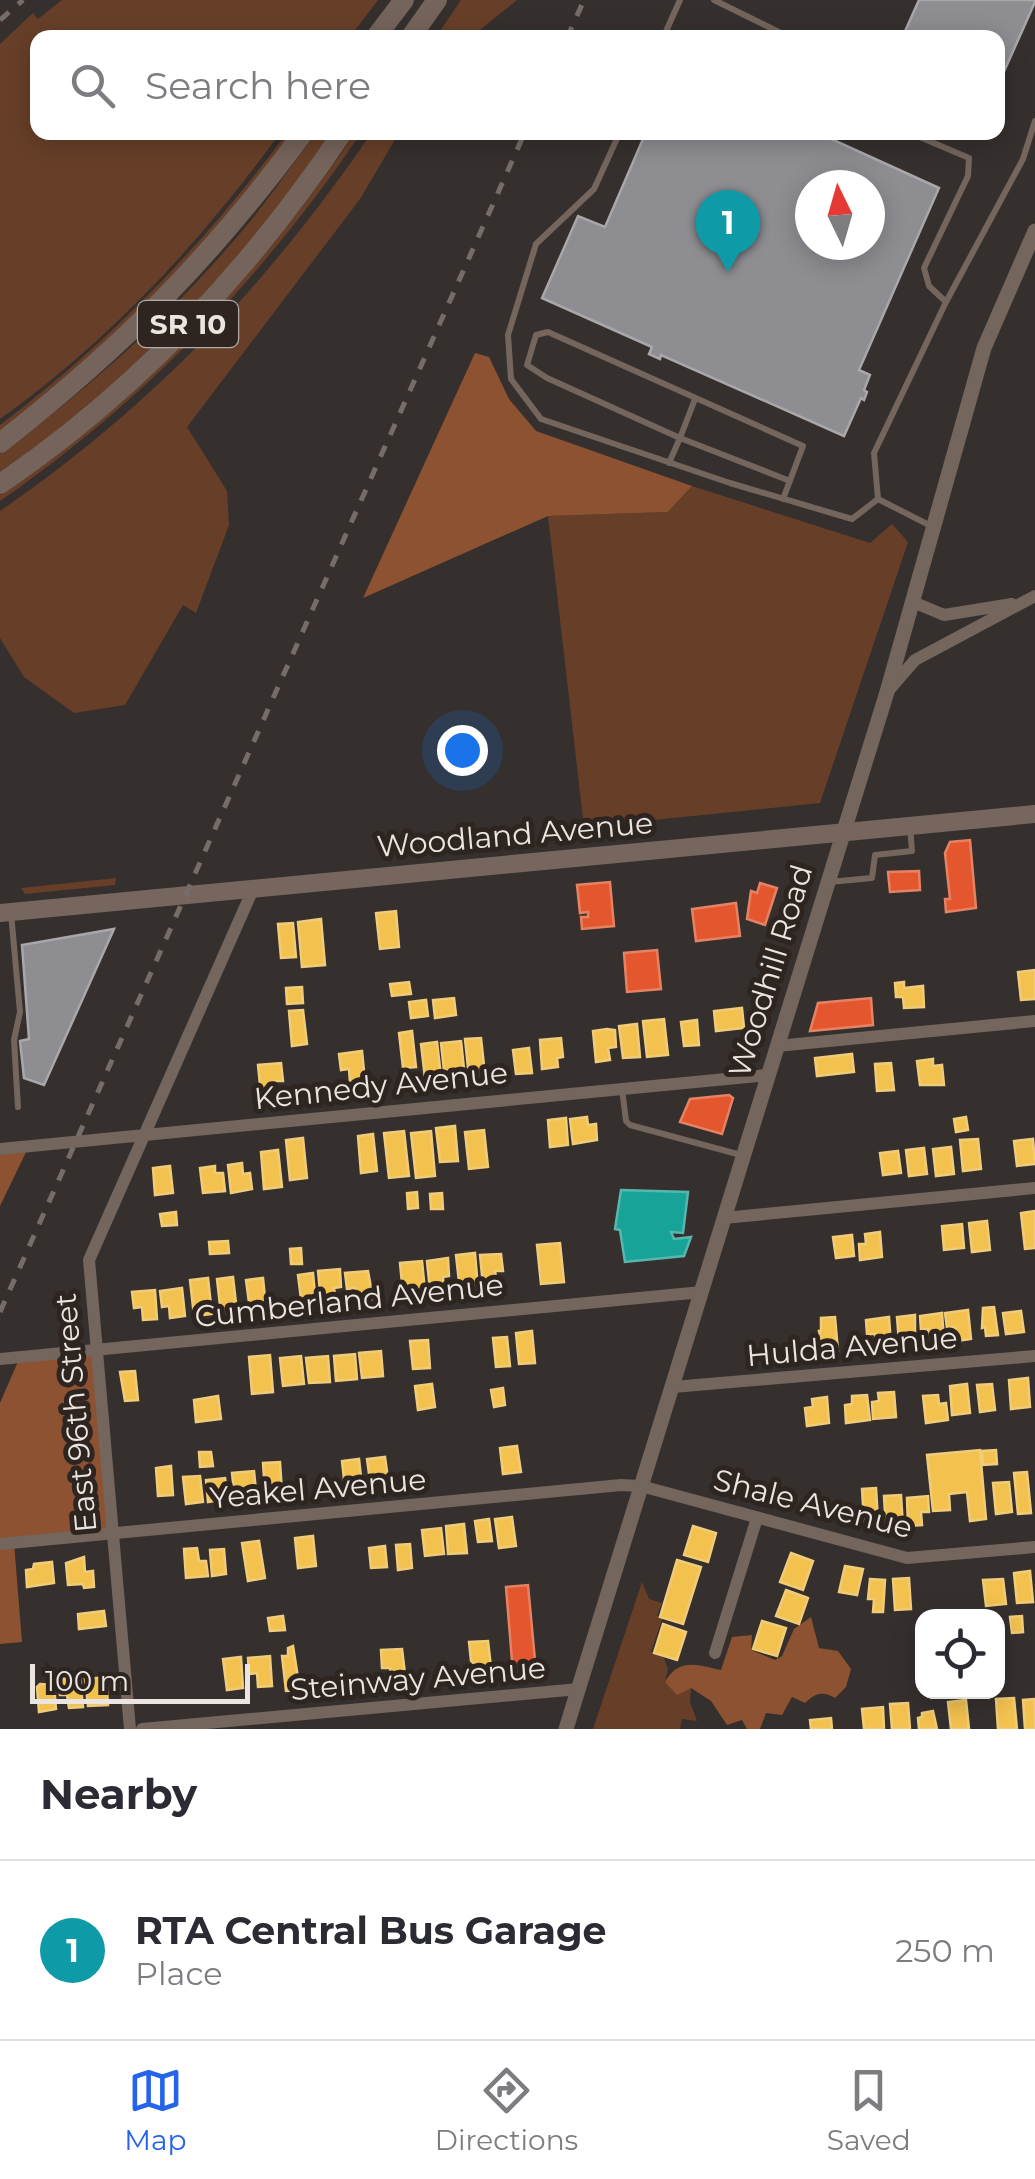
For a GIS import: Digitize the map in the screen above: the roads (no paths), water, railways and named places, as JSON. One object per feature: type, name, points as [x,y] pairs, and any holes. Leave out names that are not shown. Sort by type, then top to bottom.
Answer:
[{"type":"main road","points":[[381,30],[404,0]]},
{"type":"main road","points":[[416,30],[437,0]]},
{"type":"main road","name":"SR 10","points":[[0,442],[112,352],[180,285],[232,228],[298,140]]},
{"type":"main road","name":"SR 10","points":[[0,484],[78,426],[202,310],[264,242],[337,140]]},
{"type":"main road","name":"Woodland Avenue","points":[[5,912],[1035,814]]},
{"type":"street","name":"Woodhill Road","points":[[566,1729],[887,692],[984,348],[1035,231]]},
{"type":"street","points":[[913,602],[932,612],[959,615],[1035,596]]},
{"type":"street","points":[[887,692],[915,660],[1019,602]]},
{"type":"street","name":"East 96th Street","points":[[130,1729],[88,1260],[254,887]]},
{"type":"street","points":[[777,1046],[1035,1021]]},
{"type":"street","name":"Kennedy Avenue","points":[[0,1149],[768,1075]]},
{"type":"street","points":[[724,1218],[1035,1188]]},
{"type":"street","name":"Cumberland Avenue","points":[[0,1359],[702,1292]]},
{"type":"street","name":"Hulda Avenue","points":[[672,1387],[1035,1356]]},
{"type":"street","name":"Yeakel Avenue","points":[[0,1544],[641,1486]]},
{"type":"street","name":"Shale Avenue","points":[[641,1486],[907,1558],[1035,1547]]},
{"type":"street","points":[[714,1653],[757,1518]]},
{"type":"street","name":"Steinway Avenue","points":[[142,1729],[579,1690]]},
{"type":"lane","points":[[667,30],[680,0]]},
{"type":"lane","points":[[714,0],[774,30]]},
{"type":"lane","points":[[878,499],[874,454],[946,302],[1023,159],[1035,121]]},
{"type":"lane","points":[[616,140],[594,189],[536,244],[508,335],[511,380],[540,419],[784,499],[852,519],[878,499]]},
{"type":"lane","points":[[927,140],[969,158],[968,176],[924,268],[929,286],[946,302]]},
{"type":"lane","points":[[784,499],[803,446],[548,332],[536,335],[527,364],[547,378],[680,438],[790,481]]},
{"type":"lane","points":[[670,462],[695,399]]},
{"type":"lane","points":[[878,499],[934,528]]},
{"type":"lane","points":[[828,882],[872,878],[875,855],[912,851],[910,826]]},
{"type":"lane","points":[[5,912],[20,1012],[16,1033],[18,1107]]},
{"type":"lane","points":[[622,1088],[626,1121],[630,1125],[743,1156]]},
{"type":"railway","points":[[0,20],[23,0]]},
{"type":"railway","points":[[571,30],[584,0]]},
{"type":"railway","points":[[0,1312],[521,140]]},
{"type":"place","name":"RTA Central Bus Garage","points":[[728,272]]}]
